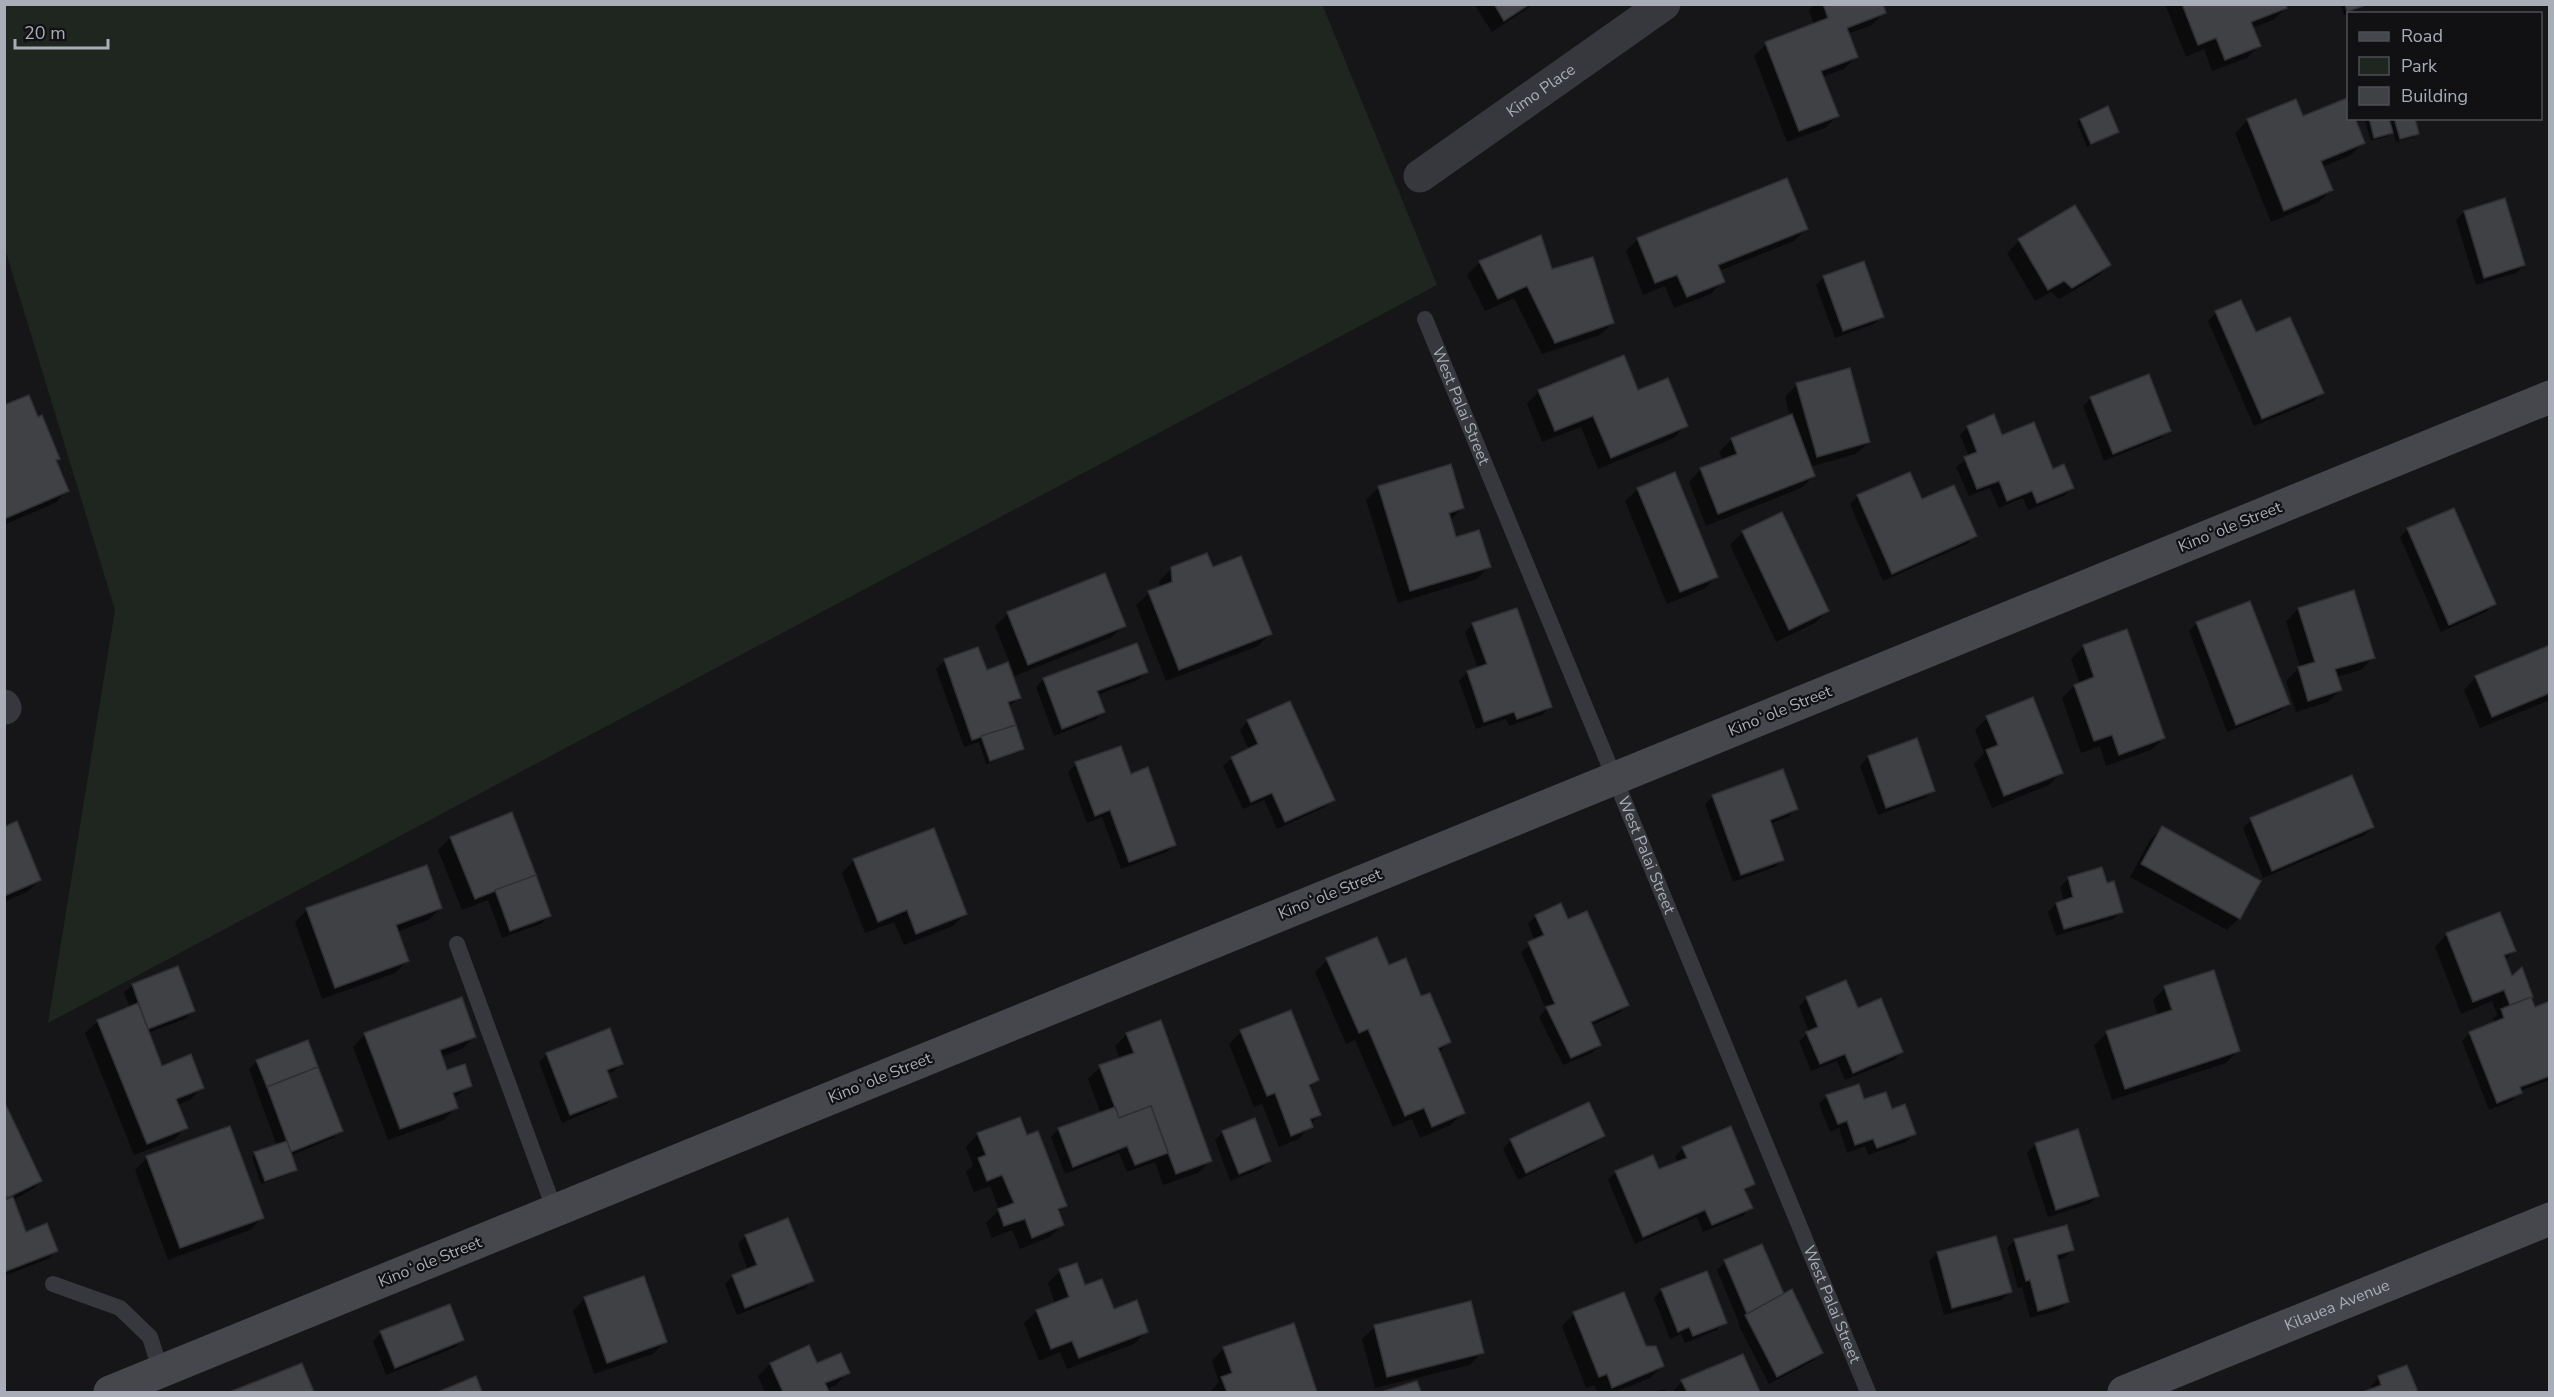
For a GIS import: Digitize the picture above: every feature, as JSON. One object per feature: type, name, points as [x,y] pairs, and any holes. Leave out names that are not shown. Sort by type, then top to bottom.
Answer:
[{"type":"street","name":"Kimo Place","points":[[1420,176],[1664,4]]},
{"type":"street","name":"Kinoʻole Street","points":[[110,1392],[2550,397]]},
{"type":"street","name":"Kilauea Avenue","points":[[2124,1392],[2550,1219]]},
{"type":"lane","name":"West Palai Street","points":[[1425,319],[1868,1392]]},
{"type":"lane","points":[[457,944],[555,1211]]},
{"type":"lane","points":[[52,1284],[120,1308],[150,1337],[161,1372]]},
{"type":"green space","points":[[1322,4],[1437,285],[48,1023],[115,610],[5,249],[5,5]]},
{"type":"building","points":[[1494,4],[1530,4],[1504,21]]},
{"type":"building","points":[[1823,4],[1883,4],[1886,13],[1847,28],[1858,57],[1821,71],[1839,116],[1799,131],[1765,42],[1828,18]]},
{"type":"building","points":[[2182,4],[2286,4],[2287,8],[2251,22],[2261,46],[2225,60],[2216,38],[2198,45]]},
{"type":"building","points":[[2345,4],[2369,4],[2347,12]]},
{"type":"building","points":[[2347,98],[2347,120],[2356,120],[2365,143],[2321,161],[2333,190],[2284,211],[2247,119],[2296,99],[2303,116]]},
{"type":"building","points":[[2108,106],[2119,132],[2091,144],[2080,119]]},
{"type":"building","points":[[2370,120],[2390,120],[2393,133],[2374,138]]},
{"type":"building","points":[[2395,120],[2416,120],[2419,134],[2400,139]]},
{"type":"building","points":[[1787,178],[1808,229],[1718,265],[1725,282],[1687,297],[1677,275],[1655,283],[1637,238]]},
{"type":"building","points":[[2505,198],[2525,265],[2484,278],[2464,211]]},
{"type":"building","points":[[2075,205],[2111,265],[2072,288],[2064,281],[2048,290],[2018,239]]},
{"type":"building","points":[[1541,235],[1552,269],[1593,257],[1614,323],[1555,343],[1527,286],[1498,299],[1479,261]]},
{"type":"building","points":[[1864,261],[1884,317],[1843,331],[1823,276]]},
{"type":"building","points":[[2241,300],[2256,332],[2290,317],[2324,393],[2262,419],[2215,311]]},
{"type":"building","points":[[1624,355],[1638,390],[1668,378],[1688,426],[1611,458],[1593,416],[1555,431],[1538,390]]},
{"type":"building","points":[[1850,368],[1870,442],[1817,457],[1796,383]]},
{"type":"building","points":[[2149,374],[2171,431],[2113,454],[2090,397]]},
{"type":"building","points":[[29,395],[38,417],[42,415],[60,459],[56,460],[69,491],[4,519],[4,405]]},
{"type":"building","points":[[1792,414],[1815,476],[1718,514],[1700,468],[1737,454],[1731,438]]},
{"type":"building","points":[[1994,414],[2002,435],[2034,422],[2053,469],[2064,464],[2074,488],[2037,503],[2032,491],[2007,501],[1999,481],[1977,489],[1964,457],[1977,452],[1967,426]]},
{"type":"building","points":[[1451,464],[1464,508],[1449,513],[1456,537],[1479,530],[1491,567],[1410,591],[1378,486]]},
{"type":"building","points":[[1675,472],[1718,577],[1680,592],[1637,488]]},
{"type":"building","points":[[1910,472],[1922,499],[1954,485],[1977,536],[1892,574],[1857,495]]},
{"type":"building","points":[[2454,508],[2496,604],[2449,625],[2407,528]]},
{"type":"building","points":[[1782,512],[1829,611],[1789,630],[1742,531]]},
{"type":"building","points":[[1207,553],[1213,567],[1241,556],[1272,634],[1179,670],[1148,591],[1172,582],[1171,567]]},
{"type":"building","points":[[1105,573],[1126,626],[1028,665],[1007,612]]},
{"type":"building","points":[[2354,590],[2375,658],[2335,669],[2342,690],[2308,701],[2298,667],[2315,662],[2298,608]]},
{"type":"building","points":[[2250,601],[2290,704],[2236,725],[2196,622]]},
{"type":"building","points":[[1517,608],[1552,707],[1517,719],[1514,712],[1484,722],[1467,671],[1487,664],[1472,623]]},
{"type":"building","points":[[2127,629],[2165,738],[2119,755],[2112,735],[2094,741],[2074,685],[2094,677],[2083,645]]},
{"type":"building","points":[[1137,643],[1148,672],[1097,691],[1105,712],[1062,729],[1043,678]]},
{"type":"building","points":[[2550,645],[2550,693],[2492,717],[2475,676]]},
{"type":"building","points":[[978,647],[987,670],[1008,662],[1021,698],[1008,702],[1016,725],[972,740],[944,659]]},
{"type":"building","points":[[2033,697],[2063,773],[2004,796],[1986,750],[1998,745],[1986,716]]},
{"type":"building","points":[[1290,701],[1335,800],[1285,822],[1272,793],[1251,802],[1231,757],[1258,744],[1247,720]]},
{"type":"building","points":[[1016,725],[1024,749],[990,761],[981,736]]},
{"type":"building","points":[[1917,738],[1935,791],[1886,808],[1868,756]]},
{"type":"building","points":[[1121,746],[1131,774],[1148,767],[1176,845],[1129,862],[1110,810],[1095,816],[1075,762]]},
{"type":"building","points":[[1783,769],[1798,809],[1770,820],[1784,860],[1741,875],[1712,795]]},
{"type":"building","points":[[2352,775],[2374,827],[2272,871],[2250,818]]},
{"type":"building","points":[[512,812],[536,875],[475,899],[450,837]]},
{"type":"building","points":[[17,821],[41,880],[4,896],[4,827]]},
{"type":"building","points":[[2162,826],[2261,881],[2240,919],[2141,864]]},
{"type":"building","points":[[934,828],[967,914],[916,934],[907,910],[878,922],[853,859]]},
{"type":"building","points":[[427,865],[442,908],[396,925],[409,961],[335,988],[306,908]]},
{"type":"building","points":[[2102,867],[2107,883],[2114,881],[2123,912],[2064,929],[2056,903],[2073,897],[2068,877]]},
{"type":"building","points":[[536,875],[551,916],[510,931],[495,890]]},
{"type":"building","points":[[1561,903],[1568,919],[1587,911],[1629,1005],[1591,1022],[1601,1045],[1571,1058],[1546,1007],[1555,1004],[1528,942],[1544,935],[1535,915]]},
{"type":"building","points":[[2500,912],[2516,951],[2504,955],[2512,976],[2522,967],[2533,997],[2510,1005],[2504,990],[2473,1002],[2446,933]]},
{"type":"building","points":[[1377,937],[1389,965],[1406,958],[1421,996],[1430,993],[1451,1042],[1438,1048],[1465,1113],[1432,1127],[1424,1108],[1405,1116],[1368,1029],[1359,1033],[1326,958]]},
{"type":"building","points":[[178,966],[195,1011],[148,1029],[132,984]]},
{"type":"building","points":[[2214,970],[2240,1051],[2125,1089],[2106,1031],[2172,1010],[2164,986]]},
{"type":"building","points":[[1846,980],[1858,1008],[1881,998],[1903,1052],[1853,1073],[1845,1054],[1820,1064],[1806,1032],[1818,1027],[1806,997]]},
{"type":"building","points":[[462,997],[476,1037],[440,1050],[447,1070],[465,1064],[472,1086],[453,1093],[458,1108],[400,1129],[364,1033]]},
{"type":"building","points":[[2531,997],[2535,1007],[2550,1001],[2550,1076],[2520,1087],[2522,1093],[2497,1103],[2469,1032],[2504,1018],[2501,1009]]},
{"type":"building","points":[[138,1003],[162,1066],[191,1054],[204,1088],[176,1099],[188,1128],[147,1144],[97,1020]]},
{"type":"building","points":[[1291,1010],[1319,1080],[1309,1085],[1321,1115],[1310,1119],[1313,1127],[1291,1136],[1275,1093],[1267,1096],[1240,1030]]},
{"type":"building","points":[[1161,1020],[1212,1161],[1176,1174],[1151,1106],[1119,1118],[1099,1065],[1134,1053],[1126,1033]]},
{"type":"building","points":[[610,1028],[623,1064],[607,1070],[617,1097],[570,1115],[546,1053]]},
{"type":"building","points":[[308,1040],[318,1067],[267,1087],[256,1060]]},
{"type":"building","points":[[318,1067],[343,1131],[291,1152],[267,1087]]},
{"type":"building","points":[[1859,1084],[1864,1099],[1886,1092],[1892,1109],[1905,1104],[1916,1134],[1877,1148],[1873,1139],[1855,1145],[1847,1121],[1838,1124],[1826,1095]]},
{"type":"building","points":[[4,1101],[42,1181],[7,1198],[4,1192]]},
{"type":"building","points":[[1589,1102],[1605,1136],[1526,1173],[1510,1139]]},
{"type":"building","points":[[1151,1106],[1168,1153],[1135,1165],[1127,1146],[1073,1167],[1058,1128],[1115,1107],[1119,1118]]},
{"type":"building","points":[[1020,1117],[1027,1135],[1038,1131],[1067,1206],[1058,1209],[1064,1225],[1032,1238],[1025,1219],[1004,1226],[998,1209],[1014,1203],[1002,1175],[987,1181],[978,1158],[986,1155],[977,1133]]},
{"type":"building","points":[[1255,1118],[1271,1161],[1239,1174],[1222,1131]]},
{"type":"building","points":[[230,1126],[264,1218],[180,1248],[146,1156]]},
{"type":"building","points":[[1731,1126],[1755,1184],[1744,1189],[1753,1208],[1712,1225],[1705,1210],[1643,1237],[1615,1171],[1653,1155],[1659,1169],[1687,1158],[1682,1147]]},
{"type":"building","points":[[2078,1129],[2099,1196],[2056,1210],[2035,1143]]},
{"type":"building","points":[[287,1141],[297,1170],[265,1181],[254,1152]]},
{"type":"building","points":[[13,1197],[26,1232],[47,1223],[58,1251],[4,1272],[4,1200]]},
{"type":"building","points":[[788,1218],[814,1281],[745,1308],[732,1275],[757,1265],[745,1235]]},
{"type":"building","points":[[2067,1225],[2074,1250],[2057,1255],[2069,1302],[2038,1311],[2030,1280],[2026,1281],[2014,1239]]},
{"type":"building","points":[[1996,1236],[2012,1292],[1952,1308],[1937,1252]]},
{"type":"building","points":[[1762,1244],[1784,1294],[1747,1314],[1724,1260]]},
{"type":"building","points":[[1077,1263],[1085,1285],[1102,1279],[1114,1309],[1137,1300],[1148,1332],[1079,1358],[1072,1341],[1051,1349],[1036,1310],[1069,1297],[1059,1269]]},
{"type":"building","points":[[1707,1271],[1727,1323],[1693,1336],[1689,1327],[1678,1332],[1661,1289]]},
{"type":"building","points":[[644,1276],[667,1342],[607,1363],[584,1297]]},
{"type":"building","points":[[1792,1289],[1823,1353],[1777,1377],[1745,1315]]},
{"type":"building","points":[[1624,1292],[1646,1346],[1656,1346],[1664,1366],[1612,1388],[1607,1374],[1599,1377],[1573,1312]]},
{"type":"building","points":[[1471,1301],[1484,1353],[1387,1377],[1374,1325]]},
{"type":"building","points":[[450,1304],[464,1340],[395,1368],[380,1331]]},
{"type":"building","points":[[1294,1323],[1317,1392],[1227,1392],[1221,1377],[1232,1373],[1223,1347]]},
{"type":"building","points":[[809,1345],[817,1363],[841,1353],[850,1373],[825,1383],[829,1392],[783,1392],[770,1363]]},
{"type":"building","points":[[1743,1354],[1760,1392],[1687,1392],[1681,1380]]},
{"type":"building","points":[[302,1363],[314,1392],[232,1391]]},
{"type":"building","points":[[2407,1365],[2418,1392],[2363,1392],[2381,1385],[2378,1376]]},
{"type":"building","points":[[476,1376],[482,1392],[438,1392]]},
{"type":"building","points":[[1417,1381],[1421,1392],[1381,1392]]}]
